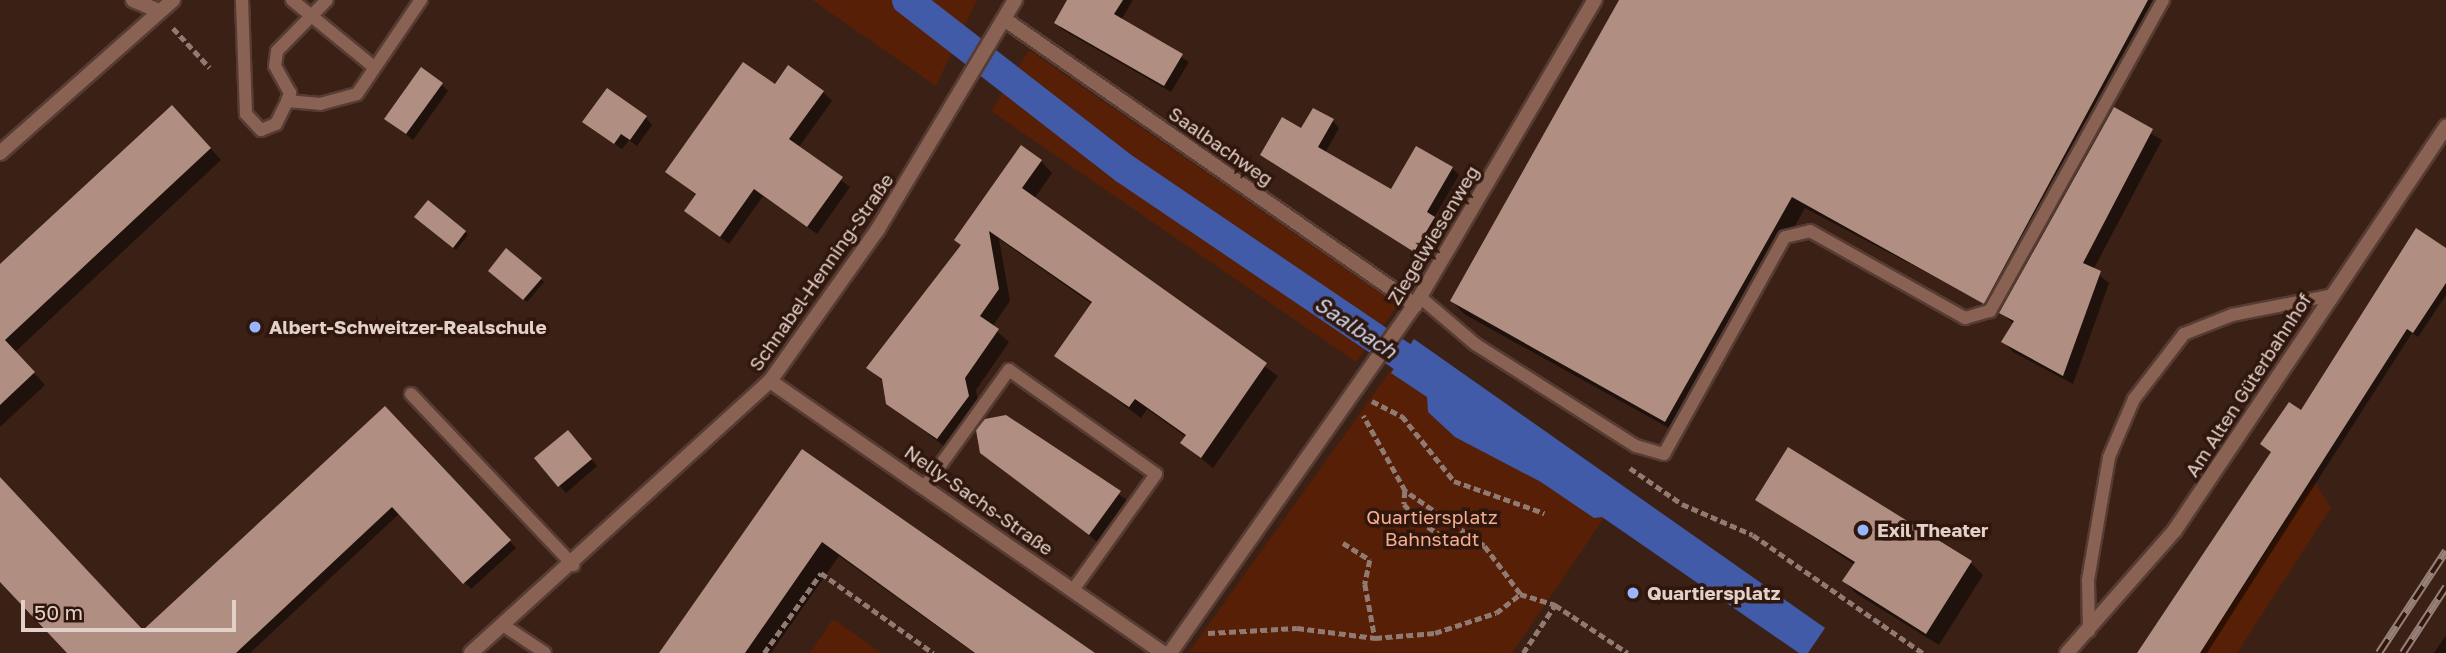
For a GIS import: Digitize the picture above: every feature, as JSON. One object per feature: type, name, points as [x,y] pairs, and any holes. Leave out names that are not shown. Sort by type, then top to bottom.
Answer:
[{"type":"street","points":[[133,0],[159,11]]},
{"type":"street","points":[[0,153],[173,0]]},
{"type":"street","name":"Schnabel-Henning-Straße","points":[[471,653],[573,565],[770,381],[878,229],[966,88],[1015,0]]},
{"type":"street","name":"Ziegelwiesenweg","points":[[1170,653],[1354,396],[1415,305],[1594,0]]},
{"type":"street","name":"Saalbachweg","points":[[1004,19],[1415,305]]},
{"type":"street","name":"Am Alten Güterbahnhof","points":[[2067,653],[2175,530],[2329,296],[2446,127]]},
{"type":"street","name":"Nelly-Sachs-Straße","points":[[770,381],[926,485],[1163,653]]},
{"type":"lane","points":[[242,0],[249,120],[269,128],[290,93],[275,66],[277,51],[327,0]]},
{"type":"lane","points":[[292,0],[309,18],[374,67]]},
{"type":"lane","points":[[1415,305],[1636,446],[1664,454],[1785,237],[1810,231],[1965,318],[1990,311],[2163,0]]},
{"type":"lane","points":[[287,101],[341,101],[356,94],[419,1]]},
{"type":"lane","points":[[2089,631],[2088,580],[2109,457],[2134,399],[2184,334],[2232,315],[2329,296]]},
{"type":"lane","points":[[926,485],[1009,370],[1156,474],[1073,590]]},
{"type":"lane","points":[[411,394],[573,565]]},
{"type":"lane","points":[[503,625],[545,653]]},
{"type":"path","points":[[159,11],[210,68]]},
{"type":"path","points":[[1354,396],[1405,491],[1484,546],[1520,594],[1555,605],[1628,653]]},
{"type":"path","points":[[1354,396],[1402,416],[1454,481],[1544,513]]},
{"type":"path","points":[[1627,466],[1682,504],[1753,535],[1923,653]]},
{"type":"path","points":[[1405,491],[1404,504],[1419,521],[1445,538],[1484,546]]},
{"type":"path","points":[[1343,543],[1370,560],[1364,584],[1376,638]]},
{"type":"path","points":[[764,653],[821,573],[933,653]]},
{"type":"path","points":[[1180,639],[1235,628],[1376,638],[1435,633],[1496,613],[1520,594]]},
{"type":"path","points":[[1522,653],[1555,605]]},
{"type":"green space","points":[[812,0],[977,0],[936,86]]},
{"type":"green space","points":[[1029,50],[1398,305],[1356,362],[991,111]]},
{"type":"green space","name":"Quartiersplatz Bahnstadt","points":[[1401,356],[1615,502],[1512,653],[1189,652]]},
{"type":"green space","points":[[2314,481],[2331,508],[2237,653],[2200,653]]},
{"type":"green space","points":[[833,619],[882,653],[810,653]]},
{"type":"water","points":[[1414,339],[1825,628],[1808,653],[1799,653],[1602,517],[1594,518],[1541,482],[1455,437],[1428,412],[1427,397],[1391,373]]},
{"type":"building","points":[[1067,0],[1123,0],[1114,14],[1183,54],[1164,86],[1054,23]]},
{"type":"building","points":[[1619,0],[2148,0],[1984,304],[1792,197],[1665,422],[1450,301]]},
{"type":"building","points":[[743,62],[775,84],[788,65],[824,91],[789,139],[843,177],[807,227],[754,189],[720,237],[684,211],[696,194],[665,172]]},
{"type":"building","points":[[421,67],[443,83],[406,134],[384,119]]},
{"type":"building","points":[[607,88],[647,116],[630,140],[621,134],[614,144],[582,122]]},
{"type":"building","points":[[172,105],[211,148],[5,340],[35,372],[0,405],[0,264]]},
{"type":"building","points":[[2114,107],[2153,129],[2083,263],[2101,271],[2063,376],[2001,342],[2014,321],[1999,313]]},
{"type":"building","points":[[1313,108],[1334,119],[1318,147],[1391,189],[1416,146],[1453,167],[1427,212],[1435,217],[1414,252],[1260,155],[1282,117],[1301,128]]},
{"type":"building","points":[[1021,145],[1042,160],[1022,188],[1267,363],[1201,458],[1180,443],[1186,435],[1135,399],[1129,407],[1054,356],[1092,302],[989,231],[999,289],[980,316],[999,329],[965,378],[969,396],[937,439],[886,404],[882,379],[866,368],[961,245],[954,240]]},
{"type":"building","points":[[428,200],[466,231],[453,248],[414,217]]},
{"type":"building","points":[[2416,228],[2446,248],[2446,283],[2413,333],[2407,329],[2200,653],[2137,653],[2271,452],[2260,444],[2289,402],[2301,410]]},
{"type":"building","points":[[506,248],[542,278],[523,300],[488,271]]},
{"type":"building","points":[[385,406],[511,540],[463,584],[392,507],[236,653],[67,653],[0,582],[0,477],[143,630]]},
{"type":"building","points":[[1006,415],[1121,491],[1089,535],[980,453],[976,430],[985,419]]},
{"type":"building","points":[[568,430],[592,459],[558,487],[534,458]]},
{"type":"building","name":"Exil Theater","points":[[1788,447],[1972,561],[1926,634],[1842,581],[1855,562],[1755,500]]},
{"type":"building","points":[[802,449],[1095,653],[975,653],[822,542],[745,653],[659,653]]},
{"type":"waterway","name":"Saalbach","points":[[907,0],[1125,169],[1435,379]]},
{"type":"railway","points":[[2379,653],[2446,551]]},
{"type":"railway","points":[[2403,653],[2446,587]]},
{"type":"place","name":"Albert-Schweitzer-Realschule","points":[[255,327]]},
{"type":"place","name":"Exil Theater","points":[[1863,530]]},
{"type":"place","name":"Quartiersplatz","points":[[1633,593]]}]
